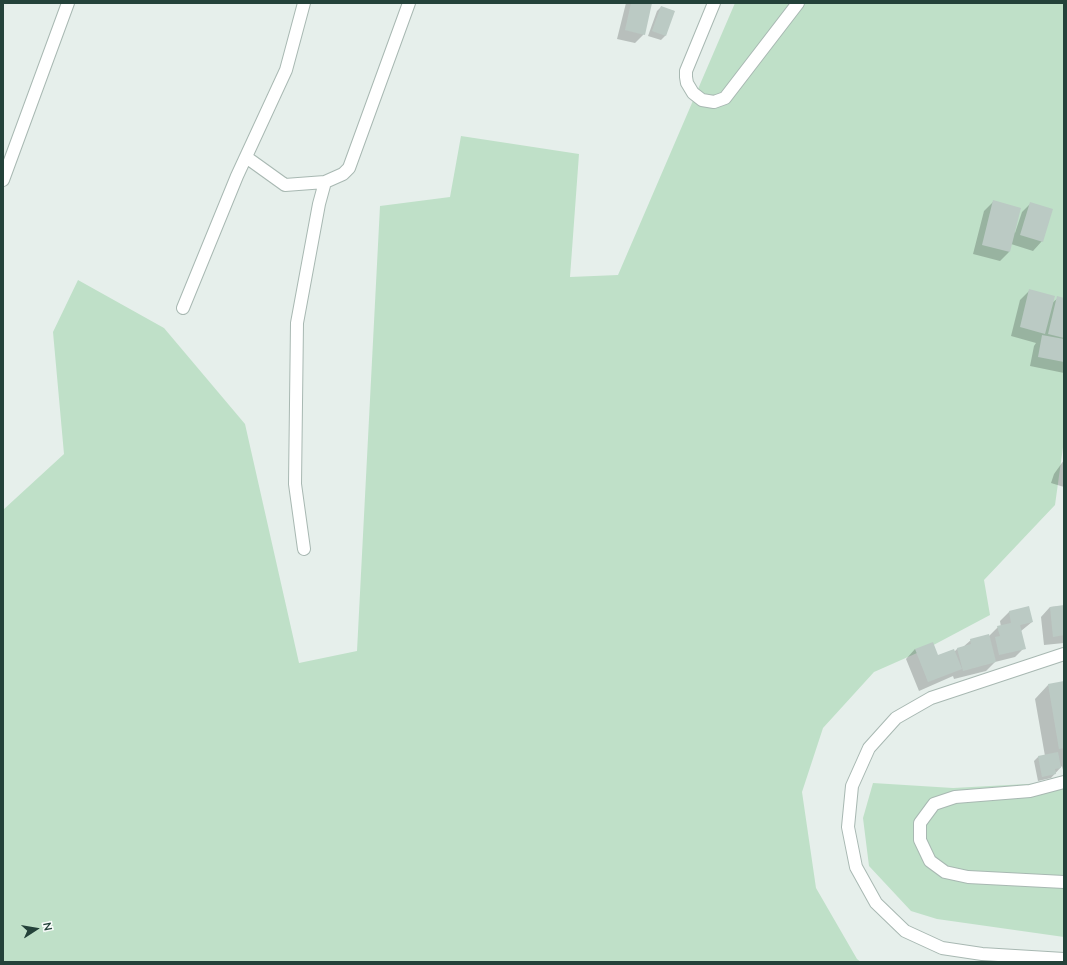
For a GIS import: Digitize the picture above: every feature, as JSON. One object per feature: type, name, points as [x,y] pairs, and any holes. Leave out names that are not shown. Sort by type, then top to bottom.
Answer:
[{"type":"street","points":[[3,180],[68,3]]},
{"type":"street","points":[[182,308],[246,157],[286,70],[304,3]]},
{"type":"street","points":[[246,157],[285,185],[325,182],[343,174],[349,168],[409,3]]},
{"type":"street","points":[[714,3],[686,71],[689,88],[697,97],[714,102],[725,98],[798,3]]},
{"type":"street","points":[[304,549],[295,484],[297,323],[318,204],[325,182]]},
{"type":"street","points":[[1064,654],[932,698],[896,718],[869,748],[852,786],[848,827],[856,867],[862,879],[876,902],[905,930],[942,948],[982,954],[1064,959]]},
{"type":"street","points":[[1064,782],[1030,791],[955,797],[934,804],[920,823],[920,840],[930,861],[945,872],[968,877],[1064,882]]},
{"type":"green space","points":[[735,3],[1064,3],[1064,440],[1055,505],[984,580],[990,615],[926,649],[874,672],[823,728],[802,792],[816,888],[857,959],[861,962],[3,962],[3,510],[64,454],[53,332],[78,280],[164,328],[245,424],[299,663],[357,651],[380,206],[450,197],[461,136],[579,154],[570,277],[618,275]]},
{"type":"green space","points":[[1064,782],[1064,937],[937,919],[911,911],[869,866],[863,818],[873,783],[953,788]]},
{"type":"building","points":[[631,3],[652,3],[645,35],[625,30]]},
{"type":"building","points":[[661,6],[675,11],[666,36],[652,31]]},
{"type":"building","points":[[993,200],[1021,208],[1010,252],[982,245]]},
{"type":"building","points":[[1030,202],[1053,209],[1043,242],[1020,235]]},
{"type":"building","points":[[1029,289],[1055,296],[1045,334],[1020,327]]},
{"type":"building","points":[[1057,296],[1064,298],[1064,338],[1048,334]]},
{"type":"building","points":[[1042,335],[1064,339],[1064,362],[1038,357]]},
{"type":"building","points":[[1064,605],[1064,635],[1053,637],[1050,607]]},
{"type":"building","points":[[1029,606],[1033,622],[1020,625],[1026,649],[999,655],[995,637],[1000,636],[997,626],[1011,623],[1009,611]]},
{"type":"building","points":[[989,634],[996,662],[963,671],[957,648],[971,644],[970,639]]},
{"type":"building","points":[[933,642],[938,655],[954,649],[962,669],[928,682],[915,649]]},
{"type":"building","points":[[1064,681],[1064,748],[1059,749],[1048,684]]},
{"type":"building","points":[[1058,752],[1061,768],[1055,769],[1056,774],[1042,777],[1038,756]]}]
